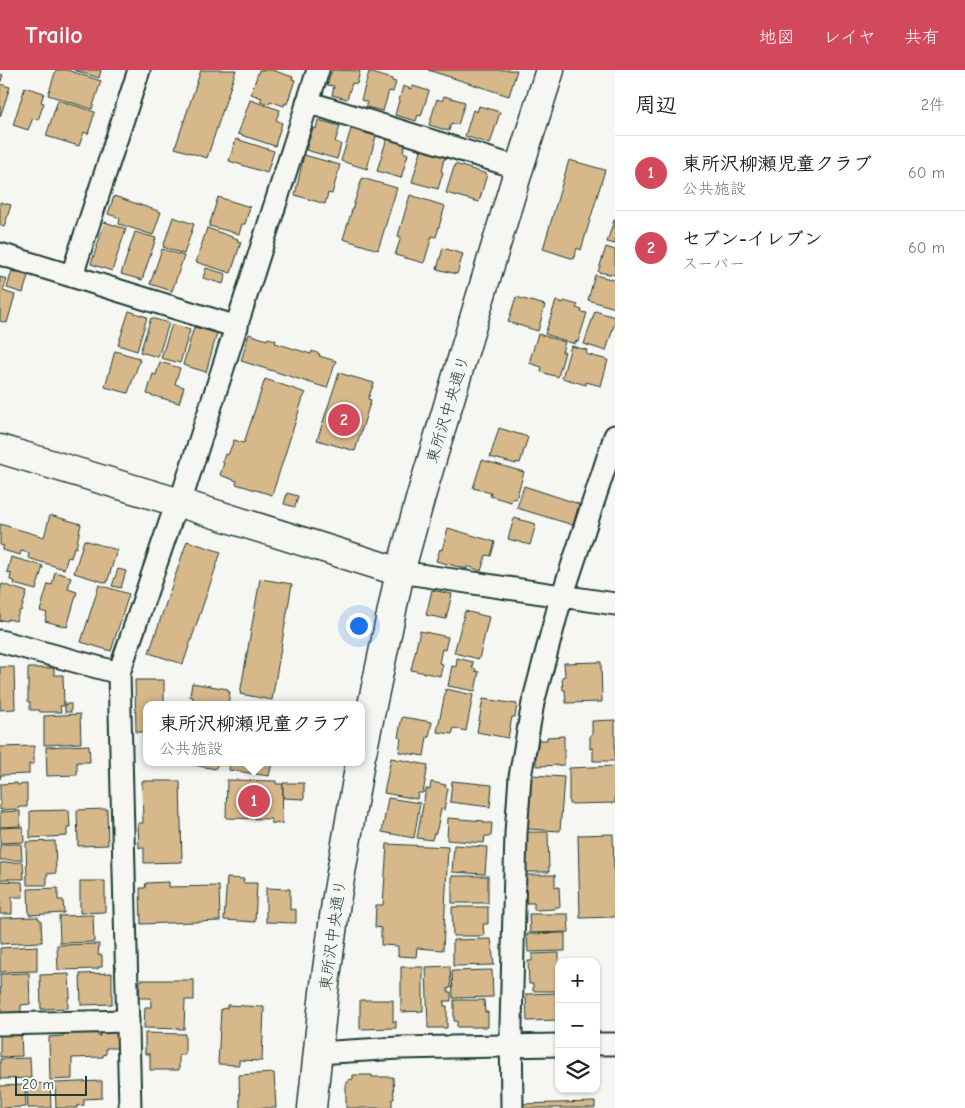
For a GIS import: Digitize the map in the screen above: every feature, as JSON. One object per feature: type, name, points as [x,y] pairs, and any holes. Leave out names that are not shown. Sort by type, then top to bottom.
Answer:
[{"type":"street","points":[[72,275],[139,70]]},
{"type":"street","points":[[130,1108],[119,674],[237,327],[318,70]]},
{"type":"street","name":"東所沢中央通り","points":[[365,739],[400,572],[421,496],[550,70]]},
{"type":"street","points":[[307,102],[519,168]]},
{"type":"street","points":[[0,254],[237,327]]},
{"type":"street","points":[[512,1108],[516,833],[520,777],[533,704],[562,597],[615,436]]},
{"type":"street","points":[[0,449],[178,502],[400,572],[615,604]]},
{"type":"street","points":[[0,641],[119,674]]},
{"type":"street","name":"東所沢中央通り","points":[[312,1108],[336,902],[359,766]]},
{"type":"street","points":[[0,1024],[128,1021]]},
{"type":"street","points":[[600,1044],[615,1044]]},
{"type":"street","points":[[317,1053],[399,1048],[555,1045]]},
{"type":"building","points":[[56,70],[67,70],[101,81],[92,109],[48,95]]},
{"type":"building","points":[[74,70],[101,70],[99,78]]},
{"type":"building","points":[[201,70],[236,70],[207,158],[175,148]]},
{"type":"building","points":[[259,70],[272,70],[293,77],[292,79],[295,80],[287,104],[285,103],[284,106],[270,101],[269,104],[260,101],[262,98],[251,94]]},
{"type":"building","points":[[332,70],[360,71],[357,84],[352,83],[347,99],[332,95],[334,86],[327,85]]},
{"type":"building","points":[[428,70],[517,70],[509,96]]},
{"type":"building","points":[[369,72],[396,82],[393,92],[389,91],[383,111],[366,107],[367,102],[361,100]]},
{"type":"building","points":[[0,84],[10,87],[0,117]]},
{"type":"building","points":[[403,86],[411,89],[413,86],[429,91],[421,116],[418,115],[416,121],[395,115]]},
{"type":"building","points":[[25,87],[44,93],[41,102],[44,103],[38,120],[33,118],[28,130],[13,125]]},
{"type":"building","points":[[444,96],[465,102],[458,125],[451,123],[449,131],[429,125],[437,99],[442,101]]},
{"type":"building","points":[[58,100],[95,112],[88,134],[84,132],[79,146],[46,136]]},
{"type":"building","points":[[250,100],[280,110],[276,120],[282,123],[275,146],[238,134]]},
{"type":"building","points":[[479,106],[500,112],[490,144],[465,136],[473,110],[477,112]]},
{"type":"building","points":[[318,120],[340,126],[335,142],[341,144],[337,159],[306,150],[313,128],[316,129]]},
{"type":"building","points":[[351,129],[376,136],[367,169],[341,161]]},
{"type":"building","points":[[387,138],[406,142],[403,152],[408,154],[401,178],[377,171]]},
{"type":"building","points":[[236,139],[274,151],[267,173],[229,161]]},
{"type":"building","points":[[422,147],[447,154],[446,159],[444,159],[441,171],[443,172],[438,189],[412,182]]},
{"type":"building","points":[[304,155],[340,165],[332,194],[328,193],[325,204],[295,195]]},
{"type":"building","points":[[569,160],[605,170],[581,250],[577,248],[574,259],[543,249]]},
{"type":"building","points":[[455,164],[487,174],[479,202],[446,193]]},
{"type":"building","points":[[362,178],[397,188],[378,250],[343,239]]},
{"type":"building","points":[[410,195],[445,206],[436,237],[432,236],[424,263],[395,255],[401,237],[398,236]]},
{"type":"building","points":[[114,196],[161,212],[153,235],[119,224],[120,218],[108,214]]},
{"type":"building","points":[[218,197],[250,207],[245,224],[242,224],[239,234],[209,226]]},
{"type":"building","points":[[0,202],[11,205],[4,227],[0,225]]},
{"type":"building","points":[[173,217],[194,224],[184,254],[163,247]]},
{"type":"building","points":[[615,220],[615,244],[607,242]]},
{"type":"building","points":[[105,222],[126,229],[112,271],[91,264]]},
{"type":"building","points":[[207,228],[238,239],[237,241],[241,242],[231,273],[196,262]]},
{"type":"building","points":[[135,232],[156,238],[142,280],[121,274]]},
{"type":"building","points":[[606,247],[615,250],[615,275],[598,272]]},
{"type":"building","points":[[443,248],[463,254],[457,274],[437,269]]},
{"type":"building","points":[[162,249],[184,256],[172,291],[150,284]]},
{"type":"building","points":[[206,268],[226,274],[223,284],[203,278]]},
{"type":"building","points":[[12,271],[28,276],[23,293],[7,288]]},
{"type":"building","points":[[595,275],[615,280],[615,308],[588,300]]},
{"type":"building","points":[[0,277],[7,279],[3,291],[15,295],[7,323],[0,321]]},
{"type":"building","points":[[516,297],[545,305],[538,331],[508,322]]},
{"type":"building","points":[[556,301],[578,305],[576,308],[582,310],[581,312],[587,313],[578,342],[575,341],[575,344],[545,334]]},
{"type":"building","points":[[129,311],[147,317],[137,351],[118,345]]},
{"type":"building","points":[[595,311],[615,317],[606,351],[584,344]]},
{"type":"building","points":[[151,318],[169,323],[158,357],[140,352]]},
{"type":"building","points":[[172,324],[190,330],[180,363],[161,358]]},
{"type":"building","points":[[194,327],[217,333],[206,372],[183,365]]},
{"type":"building","points":[[249,334],[267,340],[268,338],[276,340],[275,343],[311,354],[312,351],[320,354],[319,356],[336,361],[327,388],[241,361]]},
{"type":"building","points":[[538,334],[565,342],[562,352],[565,352],[558,377],[541,372],[542,367],[529,363]]},
{"type":"building","points":[[571,346],[587,350],[586,354],[608,360],[601,386],[586,382],[586,385],[562,378]]},
{"type":"building","points":[[115,351],[139,358],[138,360],[140,360],[128,393],[105,387]]},
{"type":"building","points":[[160,362],[180,368],[175,384],[184,387],[179,403],[147,394],[153,374],[156,375]]},
{"type":"building","points":[[339,373],[374,383],[368,399],[371,400],[355,451],[317,440]]},
{"type":"building","points":[[265,379],[306,393],[272,495],[236,484],[237,481],[220,475],[225,454],[228,455],[234,440],[244,443]]},
{"type":"building","points":[[499,428],[528,437],[520,463],[516,462],[516,464],[490,457]]},
{"type":"building","points":[[482,460],[524,472],[516,499],[512,498],[511,502],[490,496],[491,493],[473,488]]},
{"type":"building","points":[[524,486],[579,504],[573,525],[517,508]]},
{"type":"building","points":[[287,493],[298,496],[295,507],[284,504]]},
{"type":"building","points":[[50,515],[81,524],[76,548],[74,547],[71,558],[68,557],[64,569],[28,558],[29,553],[21,551],[20,555],[2,550],[4,546],[0,545],[0,524],[44,537]]},
{"type":"building","points":[[514,518],[536,524],[530,545],[508,539]]},
{"type":"building","points":[[448,528],[495,542],[491,556],[486,555],[481,571],[467,566],[467,569],[436,561],[440,549],[442,550]]},
{"type":"building","points":[[84,540],[117,550],[107,583],[74,573]]},
{"type":"building","points":[[187,541],[221,552],[183,664],[149,653]]},
{"type":"building","points":[[11,557],[43,566],[36,590],[14,584],[15,581],[10,580],[11,573],[7,572]]},
{"type":"building","points":[[118,569],[126,571],[121,588],[112,586]]},
{"type":"building","points":[[55,572],[71,577],[68,589],[77,592],[67,627],[45,621],[47,613],[40,611],[48,584],[52,585]]},
{"type":"building","points":[[260,579],[292,584],[272,700],[240,694]]},
{"type":"building","points":[[2,584],[27,592],[16,621],[8,619],[7,621],[2,620],[0,622],[0,592]]},
{"type":"building","points":[[99,585],[129,594],[111,651],[81,642]]},
{"type":"building","points":[[432,590],[452,594],[446,619],[426,615]]},
{"type":"building","points":[[465,611],[489,617],[479,659],[454,653]]},
{"type":"building","points":[[420,631],[448,637],[445,650],[442,649],[439,663],[443,664],[440,676],[411,670]]},
{"type":"building","points":[[457,658],[473,662],[472,668],[479,672],[475,691],[448,686],[452,666],[456,667]]},
{"type":"building","points":[[601,662],[602,702],[566,703],[562,677],[565,676],[564,663]]},
{"type":"building","points":[[0,667],[14,667],[15,709],[0,710]]},
{"type":"building","points":[[28,668],[54,668],[54,675],[63,675],[64,706],[60,706],[61,712],[30,710],[30,702],[28,702]]},
{"type":"building","points":[[135,680],[164,680],[164,701],[143,701],[143,732],[136,732]]},
{"type":"building","points":[[192,683],[228,689],[228,692],[230,692],[229,701],[192,701],[193,697],[190,696]]},
{"type":"building","points":[[446,689],[473,695],[466,731],[454,728],[452,734],[437,732]]},
{"type":"building","points":[[483,699],[517,704],[515,717],[512,717],[508,738],[477,732]]},
{"type":"building","points":[[65,704],[71,704],[71,712],[65,712]]},
{"type":"building","points":[[80,714],[81,743],[44,745],[44,716]]},
{"type":"building","points":[[402,717],[432,722],[424,756],[399,752],[401,738],[398,737]]},
{"type":"building","points":[[615,720],[615,761],[593,761],[593,748],[590,749],[592,721]]},
{"type":"building","points":[[564,736],[564,765],[536,766],[538,740],[547,740],[547,737]]},
{"type":"building","points":[[89,745],[90,762],[77,762],[77,775],[47,776],[46,747]]},
{"type":"building","points":[[34,746],[34,764],[29,764],[29,774],[1,775],[0,779],[0,747]]},
{"type":"building","points":[[391,758],[428,765],[423,793],[418,793],[417,799],[384,793]]},
{"type":"building","points":[[200,766],[217,766],[215,769]]},
{"type":"building","points":[[230,766],[271,766],[269,776],[229,770]]},
{"type":"building","points":[[615,766],[615,803],[569,804],[569,768]]},
{"type":"building","points":[[532,775],[564,777],[560,831],[528,829]]},
{"type":"building","points":[[227,780],[276,781],[276,784],[283,784],[282,824],[271,823],[271,819],[226,818]]},
{"type":"building","points":[[142,781],[180,781],[182,862],[144,863],[144,848],[139,848],[138,823],[143,823]]},
{"type":"building","points":[[452,781],[492,785],[490,807],[450,802]]},
{"type":"building","points":[[431,782],[446,785],[445,787],[448,788],[444,810],[441,809],[437,829],[432,840],[417,838],[426,789],[430,789]]},
{"type":"building","points":[[17,783],[17,785],[27,784],[27,807],[0,810],[0,784]]},
{"type":"building","points":[[283,783],[304,783],[304,799],[283,798]]},
{"type":"building","points":[[388,798],[420,803],[414,838],[382,832]]},
{"type":"building","points":[[107,809],[108,845],[78,846],[77,810]]},
{"type":"building","points":[[69,810],[70,828],[67,828],[67,836],[30,838],[30,811]]},
{"type":"building","points":[[20,811],[20,826],[0,827],[0,812]]},
{"type":"building","points":[[448,818],[492,823],[491,836],[485,836],[484,843],[447,840]]},
{"type":"building","points":[[23,827],[24,842],[0,843],[0,828]]},
{"type":"building","points":[[524,832],[548,832],[549,872],[525,872]]},
{"type":"building","points":[[613,834],[615,917],[580,918],[578,835]]},
{"type":"building","points":[[55,841],[56,873],[47,874],[47,885],[27,885],[26,842]]},
{"type":"building","points":[[0,844],[21,844],[22,860],[0,860]]},
{"type":"building","points":[[387,844],[448,847],[443,950],[417,948],[416,957],[398,956],[398,946],[381,945],[381,928],[375,927],[376,905],[383,905]]},
{"type":"building","points":[[454,845],[487,847],[485,874],[452,872]]},
{"type":"building","points":[[23,862],[24,879],[0,879],[0,863]]},
{"type":"building","points":[[525,875],[555,875],[555,887],[559,887],[560,907],[534,910],[534,903],[526,903]]},
{"type":"building","points":[[452,876],[488,876],[488,903],[452,903]]},
{"type":"building","points":[[227,878],[244,879],[243,883],[257,883],[255,922],[224,920]]},
{"type":"building","points":[[0,881],[22,882],[23,897],[12,897],[12,914],[0,914]]},
{"type":"building","points":[[80,881],[105,881],[105,912],[80,913]]},
{"type":"building","points":[[169,882],[169,887],[219,886],[220,921],[141,924],[140,888],[145,888],[146,883]]},
{"type":"building","points":[[58,888],[58,900],[63,900],[64,913],[29,915],[28,889]]},
{"type":"building","points":[[266,888],[290,889],[290,910],[296,909],[296,923],[266,922]]},
{"type":"building","points":[[452,907],[488,907],[488,924],[483,924],[484,936],[453,936]]},
{"type":"building","points":[[529,914],[568,914],[569,932],[530,933]]},
{"type":"building","points":[[93,915],[94,942],[60,943],[59,916]]},
{"type":"building","points":[[38,917],[41,920],[42,942],[0,944],[0,918]]},
{"type":"building","points":[[565,933],[565,951],[528,952],[527,934]]},
{"type":"building","points":[[491,939],[494,965],[453,966],[453,940]]},
{"type":"building","points":[[99,944],[98,955],[102,955],[102,967],[98,967],[98,969],[58,970],[57,945]]},
{"type":"building","points":[[37,946],[37,971],[0,972],[0,948]]},
{"type":"building","points":[[559,953],[559,958],[555,958],[555,991],[533,991],[533,984],[529,984],[528,961],[532,961],[532,954]]},
{"type":"building","points":[[450,966],[451,988],[448,988],[448,992],[451,992],[451,1001],[444,1001],[444,1006],[447,1006],[447,1028],[428,1028],[426,967]]},
{"type":"building","points":[[401,967],[423,967],[423,1011],[401,1012]]},
{"type":"building","points":[[492,970],[493,997],[453,998],[452,971]]},
{"type":"building","points":[[29,973],[30,1004],[21,1005],[21,1015],[1,1016],[0,974]]},
{"type":"building","points":[[112,973],[112,1004],[81,1005],[80,974]]},
{"type":"building","points":[[69,974],[70,997],[68,998],[68,1008],[41,1009],[40,975]]},
{"type":"building","points":[[140,980],[194,980],[194,1000],[185,1000],[184,1029],[144,1028],[145,1007],[151,1007],[151,998],[139,998]]},
{"type":"building","points":[[555,993],[555,1020],[527,1021],[526,994]]},
{"type":"building","points":[[360,1000],[393,1000],[393,1022],[396,1021],[396,1028],[360,1029]]},
{"type":"building","points":[[454,1000],[484,1000],[485,1012],[488,1012],[488,1027],[457,1027],[457,1021],[454,1021]]},
{"type":"building","points":[[227,1005],[264,1007],[262,1061],[239,1060],[239,1065],[218,1064],[221,1009],[227,1008]]},
{"type":"building","points":[[117,1028],[118,1048],[106,1048],[106,1054],[103,1057],[72,1058],[72,1079],[50,1080],[49,1037],[63,1036],[63,1033],[97,1032],[98,1036],[100,1036],[100,1029]]},
{"type":"building","points":[[21,1032],[22,1056],[0,1057],[0,1033]]},
{"type":"building","points":[[145,1033],[185,1034],[185,1055],[179,1055],[179,1070],[150,1070],[150,1054],[145,1054]]},
{"type":"building","points":[[30,1058],[31,1078],[0,1079],[0,1059]]},
{"type":"building","points":[[274,1073],[276,1108],[240,1108],[239,1075]]},
{"type":"building","points":[[353,1075],[393,1077],[394,1099],[392,1099],[392,1108],[346,1108],[346,1082],[348,1083],[348,1080],[353,1079]]},
{"type":"building","points":[[102,1081],[102,1098],[84,1099],[84,1105],[77,1106],[77,1108],[56,1108],[55,1083]]},
{"type":"building","points":[[50,1083],[51,1108],[28,1108],[27,1088],[32,1088],[32,1084]]},
{"type":"building","points":[[25,1085],[26,1107],[0,1108],[0,1086]]},
{"type":"building","points":[[595,1102],[595,1108],[520,1108],[520,1104]]},
{"type":"place","name":"セブン-イレブン","points":[[344,420]]},
{"type":"place","name":"東所沢柳瀬児童クラブ","points":[[254,801]]}]
